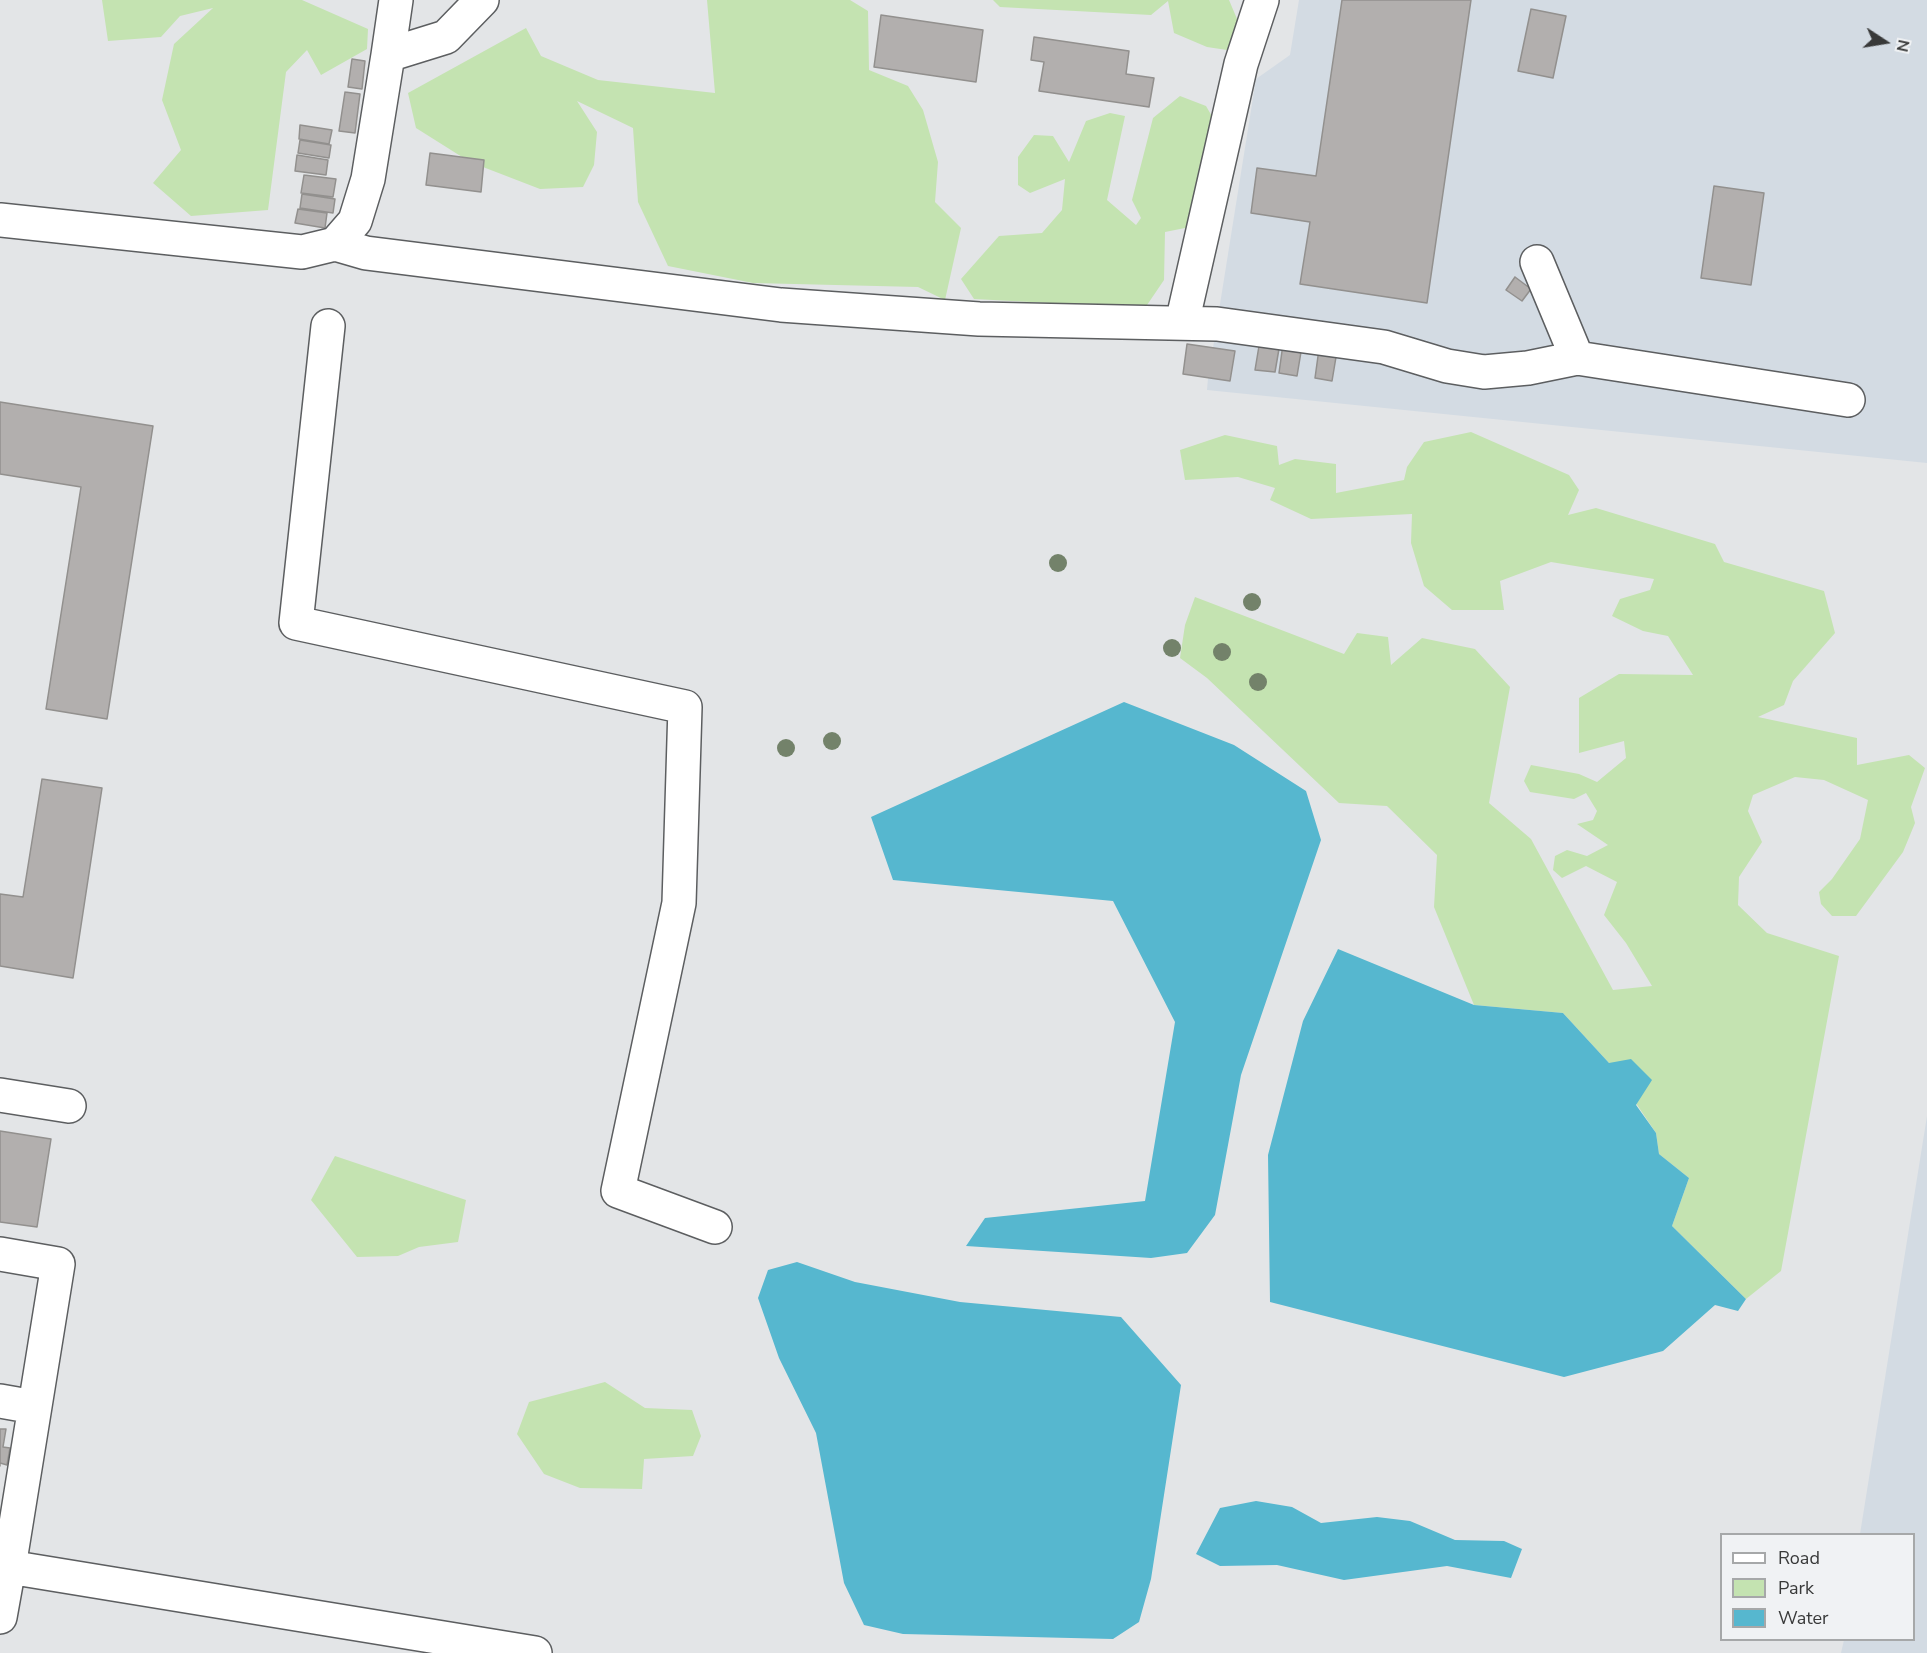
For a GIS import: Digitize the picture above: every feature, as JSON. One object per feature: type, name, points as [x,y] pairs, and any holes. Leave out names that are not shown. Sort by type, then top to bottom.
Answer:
[{"type":"lane","points":[[334,244],[355,221],[368,179],[396,0]]},
{"type":"lane","points":[[388,55],[446,37],[482,0]]},
{"type":"lane","points":[[1182,323],[1240,64],[1262,0]]},
{"type":"lane","points":[[0,220],[302,252],[334,244],[366,253],[781,305],[979,319],[1217,324],[1384,347],[1447,366],[1484,372],[1528,368],[1577,358],[1848,400]]},
{"type":"lane","points":[[1537,262],[1577,358]]},
{"type":"lane","points":[[328,326],[296,623],[685,707],[679,903],[618,1191],[715,1227]]},
{"type":"lane","points":[[0,1095],[69,1106]]},
{"type":"lane","points":[[0,1254],[58,1264],[4,1566],[0,1617]]},
{"type":"lane","points":[[0,1401],[34,1407]]},
{"type":"lane","points":[[4,1566],[535,1653]]},
{"type":"shaded area","points":[[1299,0],[1927,0],[1927,463],[1207,390],[1208,378],[1183,374],[1187,344],[1213,348],[1256,79],[1290,55]]},
{"type":"shaded area","points":[[1927,1116],[1927,1653],[1841,1653],[1844,1641],[1915,1641],[1915,1533],[1860,1533]]},
{"type":"green space","points":[[102,0],[302,0],[368,29],[367,49],[321,75],[307,50],[286,72],[268,210],[191,216],[153,183],[181,150],[162,100],[174,44],[213,8],[180,16],[161,37],[108,41]]},
{"type":"green space","points":[[707,0],[850,0],[868,11],[869,70],[908,86],[923,110],[938,162],[935,202],[961,228],[945,300],[918,287],[753,283],[668,266],[638,202],[633,128],[577,101],[597,132],[594,165],[583,187],[540,189],[470,162],[416,128],[408,93],[526,28],[541,56],[598,80],[715,93]]},
{"type":"green space","points":[[993,0],[1229,0],[1240,26],[1227,50],[1207,47],[1174,33],[1168,1],[1151,15],[1000,7]]},
{"type":"green space","points":[[1180,96],[1206,106],[1235,156],[1210,223],[1165,232],[1164,280],[1145,308],[974,299],[961,279],[999,236],[1042,233],[1062,210],[1065,179],[1030,193],[1018,185],[1018,157],[1034,135],[1053,136],[1069,162],[1086,121],[1110,113],[1125,116],[1107,200],[1136,225],[1141,218],[1132,200],[1153,118]]},
{"type":"green space","points":[[1471,432],[1569,475],[1579,490],[1568,515],[1596,508],[1715,544],[1724,562],[1824,591],[1835,633],[1793,681],[1784,705],[1758,717],[1857,738],[1857,765],[1909,755],[1925,768],[1911,807],[1915,823],[1903,852],[1856,916],[1832,916],[1821,904],[1819,892],[1832,879],[1860,839],[1868,800],[1824,780],[1795,777],[1753,795],[1748,811],[1762,842],[1739,877],[1738,905],[1767,933],[1839,956],[1781,1271],[1746,1299],[1672,1226],[1689,1178],[1659,1154],[1656,1133],[1609,1063],[1563,1013],[1474,1005],[1434,907],[1437,855],[1387,806],[1339,803],[1207,678],[1180,658],[1185,625],[1195,597],[1344,654],[1357,633],[1388,637],[1391,665],[1422,638],[1475,649],[1510,687],[1489,803],[1531,839],[1613,990],[1652,986],[1626,943],[1604,915],[1617,882],[1586,866],[1562,878],[1553,870],[1555,856],[1567,850],[1587,856],[1608,845],[1577,824],[1593,820],[1597,811],[1586,793],[1574,799],[1530,792],[1524,781],[1531,765],[1579,774],[1597,782],[1626,758],[1624,741],[1579,753],[1579,698],[1619,674],[1693,675],[1668,636],[1643,631],[1612,616],[1620,599],[1650,590],[1654,579],[1551,562],[1500,581],[1504,610],[1452,610],[1424,586],[1411,543],[1412,514],[1311,519],[1270,500],[1275,488],[1238,477],[1185,480],[1180,450],[1225,435],[1277,446],[1279,465],[1295,459],[1336,464],[1336,493],[1404,480],[1407,467],[1424,442]]},
{"type":"green space","points":[[335,1156],[466,1200],[458,1242],[419,1247],[398,1256],[357,1257],[311,1200]]},
{"type":"green space","points":[[605,1382],[645,1408],[692,1410],[701,1436],[693,1456],[644,1459],[642,1489],[580,1488],[544,1474],[517,1434],[529,1402]]},
{"type":"water","points":[[1124,702],[1234,745],[1306,791],[1321,840],[1241,1075],[1215,1215],[1187,1253],[1151,1258],[966,1246],[985,1218],[1145,1201],[1175,1022],[1113,901],[893,880],[871,817]]},
{"type":"water","points":[[1338,949],[1474,1005],[1563,1013],[1609,1063],[1631,1059],[1652,1080],[1636,1105],[1656,1133],[1659,1154],[1689,1178],[1672,1226],[1746,1299],[1738,1311],[1715,1305],[1663,1351],[1564,1377],[1270,1302],[1268,1155],[1303,1021]]},
{"type":"water","points":[[797,1262],[855,1282],[960,1302],[1121,1317],[1181,1385],[1151,1579],[1139,1622],[1113,1639],[903,1634],[864,1625],[844,1583],[816,1433],[779,1358],[758,1298],[768,1270]]},
{"type":"water","points":[[1256,1501],[1292,1507],[1321,1523],[1377,1517],[1410,1521],[1455,1540],[1504,1541],[1522,1549],[1511,1578],[1447,1566],[1344,1580],[1277,1565],[1220,1566],[1196,1554],[1220,1508]]},
{"type":"building","points":[[1342,0],[1471,0],[1427,303],[1300,284],[1310,222],[1251,213],[1257,168],[1316,176]]},
{"type":"building","points":[[1531,9],[1566,16],[1553,78],[1518,71]]},
{"type":"building","points":[[881,15],[983,30],[976,82],[874,67]]},
{"type":"building","points":[[1034,37],[1129,51],[1126,74],[1154,78],[1149,107],[1039,91],[1044,62],[1031,60]]},
{"type":"building","points":[[352,59],[365,61],[362,89],[348,87]]},
{"type":"building","points":[[345,92],[360,94],[355,133],[339,131]]},
{"type":"building","points":[[300,125],[332,130],[329,144],[299,139]]},
{"type":"building","points":[[300,140],[331,145],[329,158],[298,153]]},
{"type":"building","points":[[430,153],[484,160],[481,192],[426,185]]},
{"type":"building","points":[[297,155],[328,160],[326,175],[295,171]]},
{"type":"building","points":[[304,175],[336,179],[333,197],[301,193]]},
{"type":"building","points":[[1714,186],[1764,193],[1751,285],[1701,278]]},
{"type":"building","points":[[302,194],[335,199],[333,213],[300,208]]},
{"type":"building","points":[[298,209],[327,213],[325,228],[295,223]]},
{"type":"building","points":[[1515,277],[1531,289],[1522,301],[1506,290]]},
{"type":"building","points":[[1260,340],[1280,343],[1275,372],[1255,370]]},
{"type":"building","points":[[1187,344],[1235,351],[1230,381],[1183,374]]},
{"type":"building","points":[[1283,344],[1302,346],[1297,376],[1279,373]]},
{"type":"building","points":[[1319,349],[1337,351],[1332,381],[1315,378]]},
{"type":"building","points":[[0,402],[153,426],[107,719],[46,709],[81,487],[0,474]]},
{"type":"building","points":[[42,779],[102,788],[73,978],[0,966],[0,894],[23,897]]},
{"type":"building","points":[[0,1131],[51,1139],[37,1227],[0,1222]]},
{"type":"building","points":[[0,1429],[6,1429],[3,1447],[10,1448],[7,1465],[0,1463]]}]
